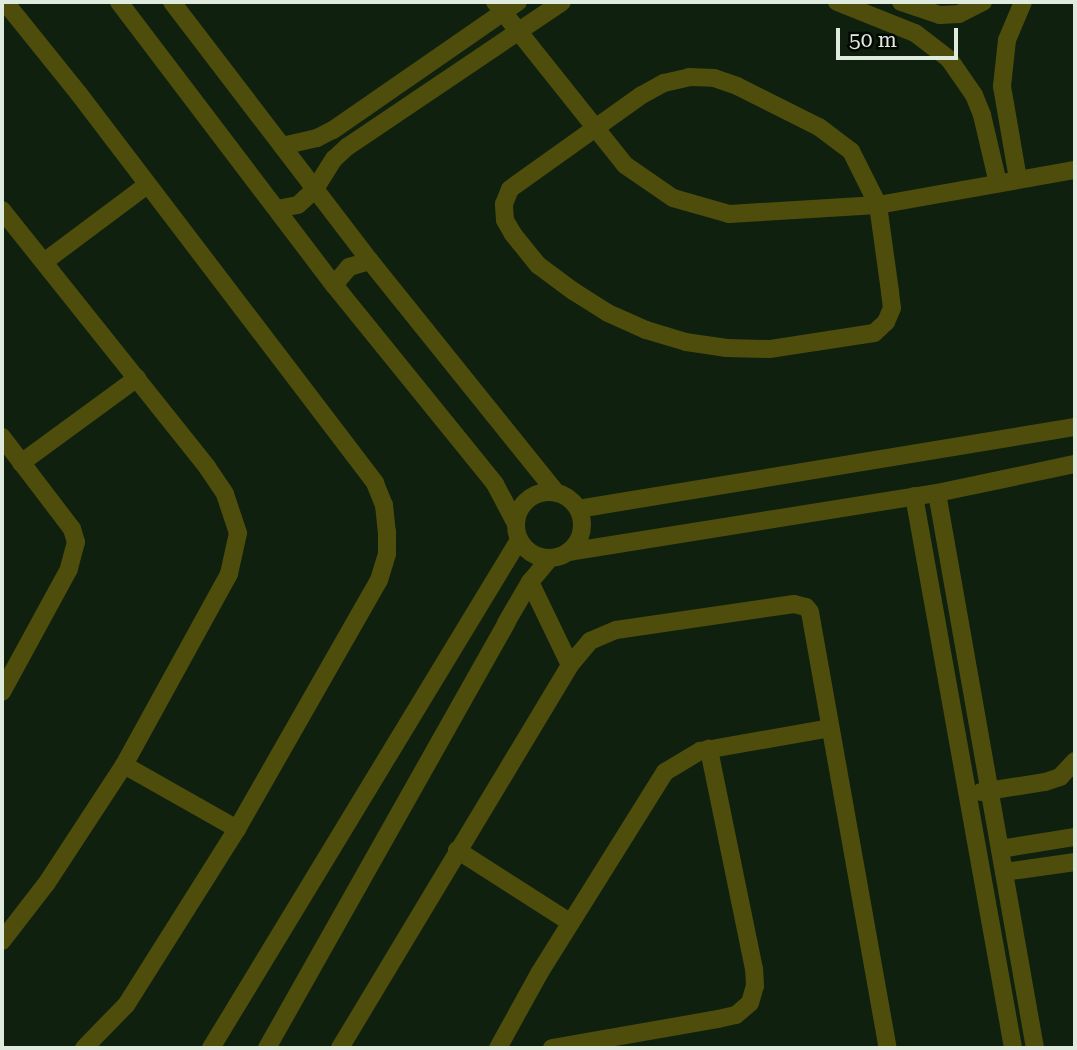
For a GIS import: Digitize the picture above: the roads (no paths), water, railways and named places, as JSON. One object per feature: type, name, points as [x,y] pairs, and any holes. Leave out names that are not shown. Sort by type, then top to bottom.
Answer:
[{"type":"street","points":[[5,2],[375,483],[384,505],[387,554],[379,580],[237,829],[126,1005],[84,1048]]},
{"type":"street","points":[[119,2],[334,285],[495,484],[515,522],[519,540],[532,554],[551,558]]},
{"type":"street","points":[[172,2],[370,261],[556,492]]},
{"type":"street","points":[[277,209],[299,205],[315,189],[334,159],[347,147],[562,2]]},
{"type":"street","points":[[837,2],[915,33],[949,59],[974,95],[982,115],[998,183]]},
{"type":"street","points":[[901,2],[940,15],[959,14],[984,2]]},
{"type":"street","points":[[1018,179],[1002,86],[1007,40],[1023,2]]},
{"type":"street","points":[[282,146],[317,138],[333,130],[506,5],[517,30],[625,165],[673,198],[729,214],[878,205],[1075,170]]},
{"type":"street","points":[[915,33],[923,11]]},
{"type":"street","points":[[689,77],[714,78],[737,86],[836,137],[862,168],[878,205],[891,308],[886,322],[874,332],[769,349],[727,348],[686,342],[646,330],[608,313],[538,265],[505,220],[504,204],[510,189],[595,127],[664,83],[689,77]]},
{"type":"street","points":[[44,262],[147,185]]},
{"type":"street","points":[[2,210],[213,476],[235,515],[238,533],[237,549],[229,574],[124,765],[46,884],[2,941]]},
{"type":"street","points":[[334,285],[349,267],[370,261]]},
{"type":"street","points":[[22,463],[137,378]]},
{"type":"street","points":[[578,509],[1075,427]]},
{"type":"street","points":[[2,437],[72,528],[76,542],[69,569],[6,666],[2,692]]},
{"type":"street","points":[[267,1048],[530,582],[551,558],[568,552],[937,493],[1075,464]]},
{"type":"street","points":[[515,522],[517,513],[529,498],[547,491],[565,495],[578,509],[582,518],[580,537],[568,552]]},
{"type":"street","points":[[937,493],[1035,1048]]},
{"type":"street","points":[[914,496],[1013,1048]]},
{"type":"street","points":[[211,1048],[519,540]]},
{"type":"street","points":[[530,582],[570,665]]},
{"type":"street","points":[[340,1048],[570,665],[590,640],[616,630],[800,605],[810,612],[888,1048]]},
{"type":"street","points":[[498,1048],[571,923],[665,772],[687,756],[709,749],[830,728]]},
{"type":"street","points":[[552,1048],[736,1015],[750,1003],[755,986],[754,969],[709,749]]},
{"type":"street","points":[[967,794],[1060,777],[1075,761]]},
{"type":"street","points":[[124,765],[237,829]]},
{"type":"street","points":[[1000,849],[1075,838]]},
{"type":"street","points":[[457,850],[571,923]]},
{"type":"street","points":[[1004,872],[1075,862]]}]
